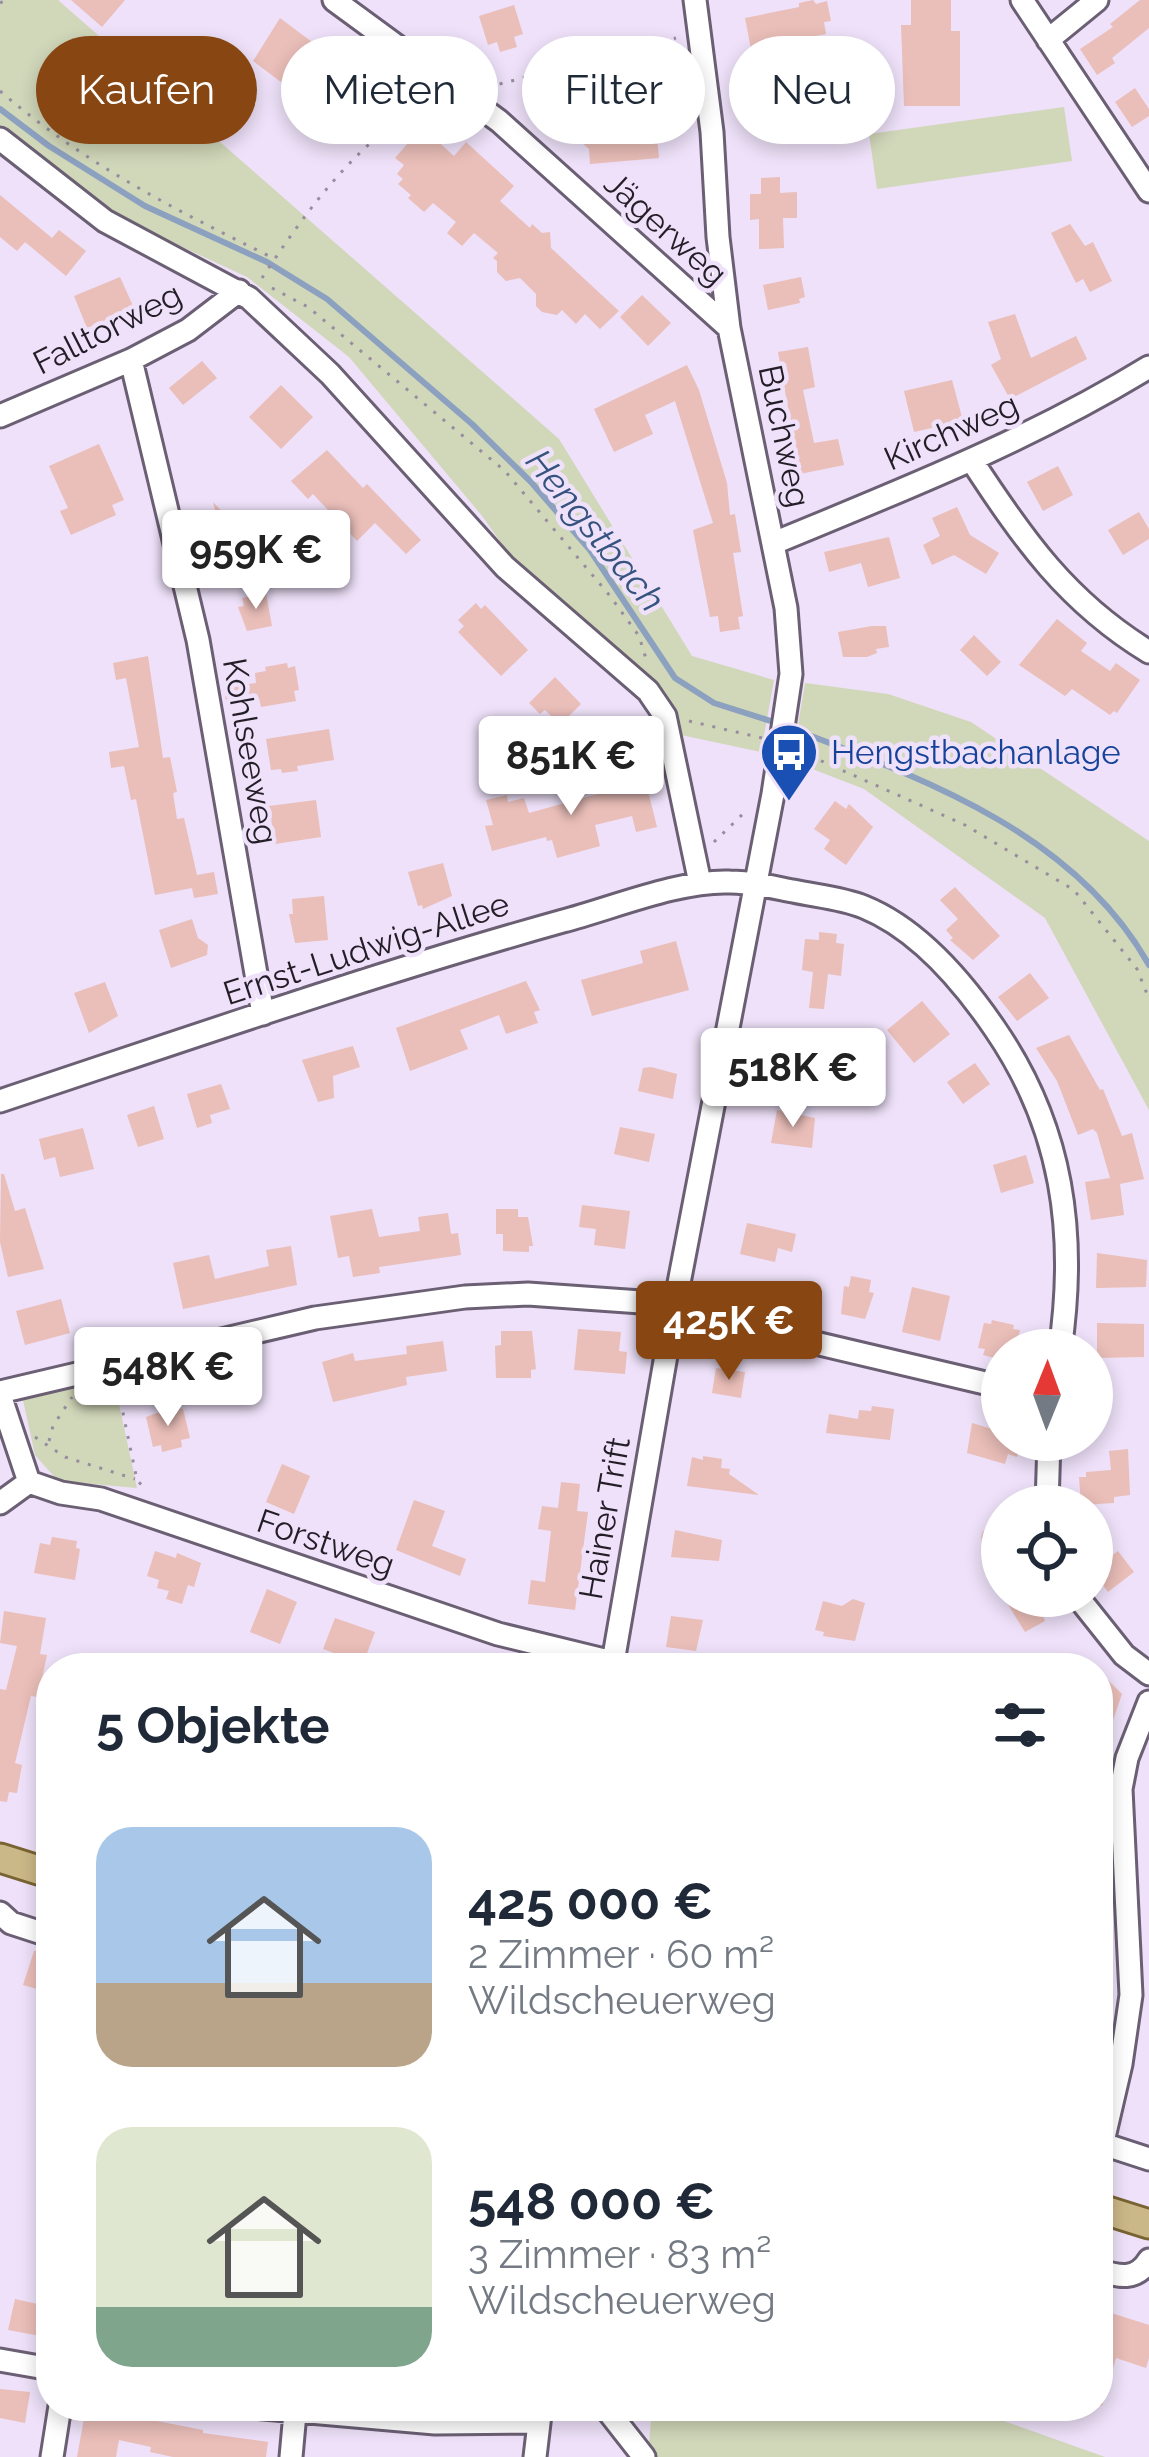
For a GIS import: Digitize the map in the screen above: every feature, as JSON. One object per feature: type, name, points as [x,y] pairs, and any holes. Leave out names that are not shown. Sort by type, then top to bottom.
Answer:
[{"type":"main road","points":[[0,1858],[36,1869]]},
{"type":"main road","points":[[1113,2213],[1149,2224]]},
{"type":"street","name":"Jägerweg","points":[[334,0],[499,122],[729,328]]},
{"type":"street","name":"Buchweg","points":[[694,0],[712,132],[729,328],[774,543],[791,653],[756,884]]},
{"type":"street","points":[[1022,0],[1149,191]]},
{"type":"street","points":[[1048,40],[1097,0]]},
{"type":"street","points":[[0,139],[105,221],[239,291],[330,374],[505,567],[639,682],[665,716],[700,883]]},
{"type":"street","name":"Falltorweg","points":[[0,416],[131,360],[188,330],[239,291]]},
{"type":"street","name":"Kohlseeweg","points":[[131,360],[198,640],[263,1014]]},
{"type":"street","name":"Kirchweg","points":[[774,543],[972,461],[1149,367]]},
{"type":"street","points":[[972,461],[1044,566],[1109,626],[1149,652]]},
{"type":"street","name":"Ernst-Ludwig-Allee","points":[[0,1101],[454,951],[700,883],[756,884],[860,905],[898,926],[950,973],[1009,1050],[1036,1104],[1062,1190],[1069,1268],[1062,1329]]},
{"type":"street","name":"Hainer Trift","points":[[614,1653],[756,884]]},
{"type":"street","points":[[0,1503],[29,1482],[0,1394],[315,1318],[465,1298],[528,1294],[674,1309],[981,1382]]},
{"type":"street","name":"Forstweg","points":[[29,1482],[101,1499],[334,1581],[568,1653]]},
{"type":"street","points":[[1094,1617],[1124,1654],[1149,1674]]},
{"type":"street","points":[[1113,1796],[1149,1702]]},
{"type":"street","points":[[1113,1834],[1132,1958],[1131,1995],[1113,2087]]},
{"type":"street","points":[[0,1913],[11,1923],[36,1931]]},
{"type":"street","points":[[1113,2154],[1149,2158]]},
{"type":"street","points":[[1113,2274],[1136,2275],[1149,2260]]},
{"type":"street","points":[[0,2360],[36,2366]]},
{"type":"street","points":[[52,2457],[58,2421]]},
{"type":"street","points":[[291,2457],[294,2421]]},
{"type":"street","points":[[407,2421],[458,2421]]},
{"type":"street","points":[[536,2457],[539,2421]]},
{"type":"street","points":[[616,2421],[644,2457]]},
{"type":"path","points":[[0,91],[49,133],[147,196],[274,260],[260,282],[308,307],[505,471],[575,551],[639,636],[652,676]]},
{"type":"path","points":[[665,716],[780,742],[965,825],[1075,890],[1137,970],[1149,999]]},
{"type":"path","points":[[696,860],[775,782]]},
{"type":"path","points":[[113,1364],[137,1480],[170,1522]]},
{"type":"path","points":[[49,1443],[63,1410],[84,1388]]},
{"type":"path","points":[[14,1431],[49,1443],[65,1457],[137,1480]]},
{"type":"green space","points":[[0,0],[58,0],[99,36],[36,36],[36,144],[222,144],[559,439],[692,656],[774,680],[761,752],[681,735],[628,660],[515,563],[483,517],[349,357],[247,277],[109,213],[0,125]]},
{"type":"green space","points":[[1064,107],[1072,161],[877,189],[870,144],[895,144],[895,130]]},
{"type":"green space","points":[[805,683],[888,694],[971,722],[1149,841],[1149,1110],[1045,918],[864,789],[792,761]]},
{"type":"green space","points":[[113,1376],[137,1488],[58,1481],[35,1455],[23,1400]]},
{"type":"green space","points":[[651,2421],[1004,2421],[1105,2457],[648,2457]]},
{"type":"building","points":[[71,0],[125,0],[102,27]]},
{"type":"building","points":[[911,0],[951,0],[951,31],[960,31],[960,106],[904,106],[901,25],[911,25]]},
{"type":"building","points":[[1140,0],[1149,0],[1149,28],[1097,75],[1080,49],[1113,27],[1110,24]]},
{"type":"building","points":[[827,1],[831,21],[824,22],[826,34],[748,36],[745,18],[799,7],[799,3]]},
{"type":"building","points":[[514,5],[523,34],[514,37],[517,47],[500,52],[498,36],[485,36],[479,16]]},
{"type":"building","points":[[280,18],[304,36],[281,36],[281,82],[257,64],[257,55]]},
{"type":"building","points":[[1135,88],[1149,116],[1132,127],[1115,102]]},
{"type":"building","points":[[407,144],[441,144],[454,156],[468,144],[514,186],[500,201],[530,228],[532,224],[542,233],[550,232],[551,248],[619,311],[600,329],[585,314],[576,324],[562,310],[557,315],[542,312],[536,306],[536,294],[520,278],[506,281],[497,272],[493,258],[498,253],[474,233],[462,246],[447,233],[456,222],[433,203],[424,212],[408,198],[411,195],[398,184],[403,179],[397,174],[404,165],[395,158]]},
{"type":"building","points":[[583,144],[658,144],[659,158],[590,164],[589,149]]},
{"type":"building","points":[[780,177],[780,193],[797,192],[797,218],[783,218],[784,248],[759,249],[759,219],[750,220],[750,194],[761,194],[761,178]]},
{"type":"building","points":[[0,195],[52,238],[59,230],[86,251],[66,276],[25,242],[17,251],[0,237]]},
{"type":"building","points":[[1070,224],[1085,246],[1093,242],[1112,281],[1090,292],[1083,279],[1076,283],[1051,233]]},
{"type":"building","points":[[120,277],[134,308],[87,328],[74,296]]},
{"type":"building","points":[[801,277],[805,297],[800,303],[768,310],[763,285]]},
{"type":"building","points":[[642,295],[671,323],[648,346],[620,317]]},
{"type":"building","points":[[1015,314],[1031,358],[1076,336],[1087,359],[1010,399],[991,365],[1001,359],[988,322]]},
{"type":"building","points":[[808,347],[815,387],[803,390],[814,443],[838,439],[844,465],[800,474],[778,352]]},
{"type":"building","points":[[202,361],[217,378],[183,405],[169,388]]},
{"type":"building","points":[[687,365],[727,483],[730,515],[735,514],[741,552],[733,553],[743,616],[738,617],[740,629],[720,632],[718,616],[710,617],[693,530],[713,523],[675,401],[645,415],[653,434],[614,452],[594,409]]},
{"type":"building","points":[[952,380],[963,421],[914,432],[904,391]]},
{"type":"building","points":[[281,385],[313,417],[281,449],[249,417]]},
{"type":"building","points":[[99,444],[124,500],[112,505],[116,515],[71,535],[60,511],[68,508],[49,466]]},
{"type":"building","points":[[327,450],[421,540],[406,554],[375,523],[357,541],[313,494],[308,499],[291,481]]},
{"type":"building","points":[[1058,466],[1073,495],[1043,511],[1027,482]]},
{"type":"building","points":[[213,502],[239,529],[250,519],[255,540],[215,551],[223,543]]},
{"type":"building","points":[[957,507],[970,535],[999,553],[986,574],[954,555],[932,565],[923,545],[940,536],[932,518]]},
{"type":"building","points":[[1139,512],[1149,539],[1123,555],[1108,530]]},
{"type":"building","points":[[889,537],[900,578],[868,587],[861,563],[829,572],[824,552]]},
{"type":"building","points":[[266,593],[272,626],[247,631],[238,607],[244,606],[242,598]]},
{"type":"building","points":[[476,603],[481,609],[485,605],[528,650],[501,676],[458,632],[464,626],[458,620]]},
{"type":"building","points":[[1057,619],[1087,643],[1081,651],[1110,671],[1116,663],[1140,680],[1117,713],[1110,715],[1072,689],[1065,696],[1019,665]]},
{"type":"building","points":[[886,626],[889,647],[867,657],[843,657],[838,632]]},
{"type":"building","points":[[974,635],[1001,662],[987,676],[960,650]]},
{"type":"building","points":[[148,656],[163,758],[170,757],[177,792],[173,793],[177,819],[184,818],[197,875],[214,872],[218,894],[194,898],[192,888],[155,895],[136,799],[131,800],[124,766],[111,768],[109,752],[139,747],[126,678],[116,680],[113,663]]},
{"type":"building","points":[[287,663],[288,668],[295,666],[296,701],[261,707],[259,698],[226,702],[224,687],[256,683],[255,673]]},
{"type":"building","points":[[555,677],[581,704],[560,725],[529,703]]},
{"type":"building","points":[[329,729],[334,760],[297,766],[298,771],[271,770],[266,739]]},
{"type":"building","points":[[644,775],[657,827],[636,832],[632,816],[595,825],[600,846],[557,858],[552,840],[546,837],[492,851],[485,826],[493,825],[486,800],[507,795],[508,802],[524,798],[529,813],[598,794],[596,787]]},
{"type":"building","points":[[316,800],[321,837],[275,844],[269,806]]},
{"type":"building","points":[[835,801],[846,809],[849,804],[873,827],[846,865],[824,849],[830,840],[814,829]]},
{"type":"building","points":[[443,863],[452,896],[423,909],[408,872]]},
{"type":"building","points":[[955,887],[1000,936],[973,960],[950,940],[946,930],[958,919],[940,900]]},
{"type":"building","points":[[324,896],[328,940],[295,943],[289,914],[293,914],[292,899]]},
{"type":"building","points":[[192,919],[198,938],[208,945],[207,955],[171,968],[159,930]]},
{"type":"building","points":[[819,932],[837,934],[836,943],[844,944],[841,976],[828,974],[824,1009],[809,1008],[813,972],[802,970],[805,939],[819,940]]},
{"type":"building","points":[[676,941],[689,990],[592,1016],[581,980],[643,963],[640,951]]},
{"type":"building","points":[[1030,973],[1049,998],[1017,1021],[998,997]]},
{"type":"building","points":[[526,981],[540,1010],[534,1012],[538,1023],[506,1034],[499,1015],[460,1030],[468,1049],[410,1071],[396,1028]]},
{"type":"building","points":[[105,982],[118,1016],[89,1033],[74,993]]},
{"type":"building","points":[[922,1001],[950,1034],[914,1063],[887,1030]]},
{"type":"building","points":[[787,1030],[816,1034],[810,1076],[791,1073],[784,1107],[764,1103]]},
{"type":"building","points":[[1069,1035],[1103,1089],[1122,1136],[1132,1133],[1144,1179],[1120,1184],[1124,1215],[1091,1220],[1085,1182],[1110,1178],[1097,1133],[1093,1129],[1078,1135],[1057,1081],[1036,1048]]},
{"type":"building","points":[[353,1046],[360,1067],[333,1076],[334,1098],[318,1102],[302,1060]]},
{"type":"building","points":[[975,1063],[990,1084],[963,1104],[947,1082]]},
{"type":"building","points":[[643,1068],[677,1074],[673,1099],[638,1091]]},
{"type":"building","points":[[221,1084],[230,1109],[210,1115],[212,1123],[197,1128],[187,1094]]},
{"type":"building","points":[[154,1106],[164,1139],[138,1147],[127,1115]]},
{"type":"building","points":[[777,1110],[815,1118],[812,1148],[771,1143]]},
{"type":"building","points":[[620,1127],[655,1134],[649,1162],[614,1154]]},
{"type":"building","points":[[83,1128],[94,1169],[60,1177],[55,1157],[44,1160],[39,1139]]},
{"type":"building","points":[[1026,1155],[1034,1183],[1001,1193],[993,1165]]},
{"type":"building","points":[[1,1174],[15,1211],[25,1208],[44,1269],[8,1277],[0,1242]]},
{"type":"building","points":[[582,1205],[630,1211],[625,1249],[594,1245],[596,1229],[579,1227]]},
{"type":"building","points":[[372,1209],[379,1237],[420,1231],[418,1217],[448,1213],[451,1234],[458,1233],[461,1255],[379,1267],[380,1273],[353,1277],[349,1256],[338,1258],[330,1216]]},
{"type":"building","points":[[496,1209],[518,1209],[518,1217],[528,1217],[533,1246],[529,1252],[503,1251],[503,1234],[496,1234]]},
{"type":"building","points":[[747,1223],[796,1234],[792,1252],[778,1248],[775,1262],[740,1254]]},
{"type":"building","points":[[291,1246],[297,1285],[183,1309],[173,1263],[209,1255],[215,1279],[269,1266],[266,1250]]},
{"type":"building","points":[[1097,1253],[1147,1260],[1146,1287],[1096,1288]]},
{"type":"building","points":[[851,1276],[871,1280],[869,1292],[874,1293],[865,1319],[841,1314],[844,1286],[849,1287]]},
{"type":"building","points":[[912,1287],[950,1296],[940,1341],[902,1332]]},
{"type":"building","points":[[61,1299],[70,1333],[25,1345],[16,1311]]},
{"type":"building","points":[[992,1320],[1014,1325],[1013,1329],[983,1329],[984,1323]]},
{"type":"building","points":[[1097,1323],[1144,1324],[1144,1357],[1113,1358],[1113,1329],[1097,1329]]},
{"type":"building","points":[[578,1329],[621,1332],[619,1351],[627,1352],[625,1374],[574,1370]]},
{"type":"building","points":[[501,1331],[532,1331],[536,1369],[531,1370],[531,1378],[496,1378],[495,1346],[501,1345]]},
{"type":"building","points":[[443,1341],[447,1371],[406,1377],[407,1385],[333,1402],[322,1362],[353,1353],[355,1361],[407,1354],[406,1346]]},
{"type":"building","points":[[716,1368],[745,1372],[741,1398],[712,1393]]},
{"type":"building","points":[[872,1406],[894,1409],[890,1440],[826,1433],[829,1414],[858,1419],[859,1410],[871,1411]]},
{"type":"building","points":[[174,1407],[183,1409],[190,1438],[181,1440],[182,1447],[162,1452],[161,1445],[153,1447],[146,1417]]},
{"type":"building","points":[[972,1423],[981,1426],[981,1457],[967,1453]]},
{"type":"building","points":[[1128,1449],[1130,1495],[1114,1497],[1113,1503],[1113,1485],[1080,1485],[1079,1477],[1111,1470],[1113,1451]]},
{"type":"building","points":[[703,1456],[722,1459],[721,1468],[730,1469],[729,1474],[759,1495],[687,1486],[692,1457],[703,1460]]},
{"type":"building","points":[[282,1464],[310,1476],[294,1514],[266,1502]]},
{"type":"building","points":[[561,1482],[580,1484],[577,1511],[588,1512],[575,1610],[528,1604],[531,1580],[545,1582],[551,1531],[538,1529],[542,1506],[558,1508]]},
{"type":"building","points":[[414,1500],[445,1511],[432,1546],[466,1559],[460,1576],[396,1550]]},
{"type":"building","points":[[675,1530],[722,1540],[719,1561],[671,1557]]},
{"type":"building","points":[[52,1537],[77,1541],[75,1580],[34,1573],[40,1543],[50,1545]]},
{"type":"building","points":[[155,1551],[176,1558],[177,1553],[201,1563],[194,1587],[188,1585],[182,1604],[166,1599],[169,1591],[157,1588],[159,1580],[147,1576]]},
{"type":"building","points":[[1118,1551],[1134,1572],[1113,1588],[1113,1555]]},
{"type":"building","points":[[267,1589],[297,1602],[280,1644],[250,1632]]},
{"type":"building","points":[[853,1599],[865,1603],[855,1641],[823,1636],[824,1632],[815,1630],[823,1601],[842,1606]]},
{"type":"building","points":[[4,1611],[46,1618],[40,1653],[36,1653],[36,1697],[31,1696],[15,1763],[22,1765],[17,1793],[9,1792],[7,1802],[0,1801],[0,1689],[6,1690],[17,1646],[0,1643]]},
{"type":"building","points":[[671,1616],[703,1620],[696,1651],[666,1647]]},
{"type":"building","points":[[1016,1617],[1043,1617],[1045,1621],[1025,1632]]},
{"type":"building","points":[[335,1618],[375,1632],[367,1653],[323,1649]]},
{"type":"building","points":[[1113,1685],[1122,1694],[1113,1720]]},
{"type":"building","points":[[36,1951],[36,1989],[23,1985]]},
{"type":"building","points":[[15,2299],[36,2304],[36,2335],[8,2330]]},
{"type":"building","points":[[1113,2314],[1149,2325],[1146,2368],[1116,2358],[1113,2368]]},
{"type":"building","points":[[0,2389],[30,2392],[25,2423],[0,2418]]},
{"type":"building","points":[[83,2421],[157,2421],[268,2442],[266,2457],[173,2457],[119,2440],[116,2457],[77,2457]]},
{"type":"waterway","name":"Hengstbach","points":[[0,109],[145,206],[267,262],[327,299],[472,424],[531,482],[590,550],[675,678],[714,703],[777,723]]},
{"type":"waterway","name":"Hengstbach","points":[[790,728],[943,790],[1038,845],[1118,919],[1149,965]]},
{"type":"place","name":"Hengstbachanlage","points":[[789,803]]}]
